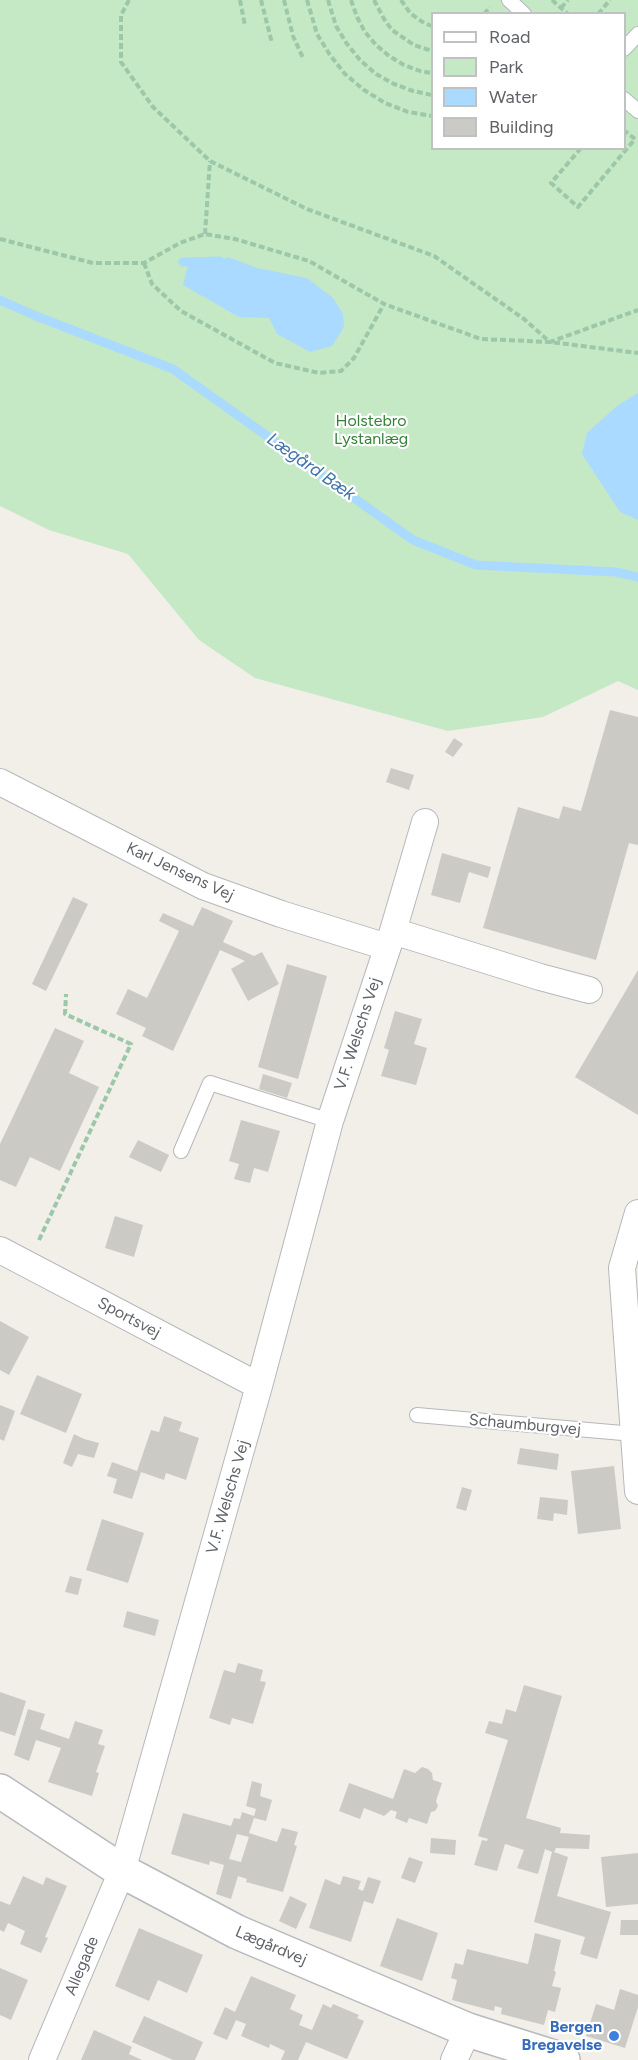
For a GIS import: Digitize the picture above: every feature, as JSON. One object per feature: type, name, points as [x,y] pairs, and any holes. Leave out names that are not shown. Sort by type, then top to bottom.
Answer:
[{"type":"street","name":"Karl Jensens Vej","points":[[0,782],[203,886],[281,914],[390,939],[589,990]]},
{"type":"street","points":[[390,939],[425,822]]},
{"type":"street","name":"V.F. Welschs Vej","points":[[122,1871],[259,1386],[330,1121],[390,939]]},
{"type":"street","points":[[638,1213],[622,1268],[638,1491]]},
{"type":"street","name":"Sportsvej","points":[[0,1250],[259,1386]]},
{"type":"street","name":"Lægårdvej","points":[[0,1791],[122,1871],[237,1932],[468,2030],[563,2060]]},
{"type":"street","name":"Allegade","points":[[42,2060],[122,1871]]},
{"type":"street","points":[[454,2060],[468,2030]]},
{"type":"lane","points":[[509,0],[522,12]]},
{"type":"lane","points":[[626,47],[638,34]]},
{"type":"lane","points":[[626,101],[638,111]]},
{"type":"lane","points":[[181,1151],[210,1083],[330,1121]]},
{"type":"lane","name":"Schaumburgvej","points":[[417,1415],[634,1434]]},
{"type":"path","points":[[129,0],[121,15],[121,62],[153,107],[210,161],[307,209],[434,256],[524,318],[550,342]]},
{"type":"path","points":[[240,0],[245,26]]},
{"type":"path","points":[[261,0],[272,43]]},
{"type":"path","points":[[284,0],[293,36],[303,58]]},
{"type":"path","points":[[307,0],[318,34],[330,55],[345,74],[364,90],[385,103],[408,112],[431,116]]},
{"type":"path","points":[[328,0],[336,26],[346,44],[360,60],[376,74],[394,84],[431,95]]},
{"type":"path","points":[[351,0],[357,17],[376,45],[404,65],[431,74]]},
{"type":"path","points":[[374,0],[392,30],[414,45],[431,51]]},
{"type":"path","points":[[401,0],[410,13],[431,26]]},
{"type":"path","points":[[552,0],[566,12]]},
{"type":"path","points":[[561,8],[567,0]]},
{"type":"path","points":[[600,12],[610,0]]},
{"type":"path","points":[[579,150],[551,183],[578,207],[635,140],[626,132]]},
{"type":"path","points":[[205,234],[210,161]]},
{"type":"path","points":[[0,239],[93,263],[144,263],[180,243],[205,234],[235,239],[309,261],[384,304],[482,339],[550,342],[638,353]]},
{"type":"path","points":[[144,263],[152,284],[181,311],[274,363],[319,373],[341,371],[354,358],[384,304]]},
{"type":"path","points":[[550,342],[638,310]]},
{"type":"path","points":[[27,1265],[131,1044],[65,1014],[66,994]]},
{"type":"green space","name":"Holstebro Lystanlæg","points":[[0,0],[638,0],[638,690],[618,681],[543,717],[448,731],[255,678],[199,640],[128,554],[49,530],[0,506]]},
{"type":"water","points":[[228,257],[257,268],[307,278],[333,298],[343,314],[344,327],[332,346],[310,352],[277,334],[269,318],[239,317],[183,285],[189,262],[220,261]]},
{"type":"water","points":[[638,393],[638,520],[620,512],[582,454],[587,433],[617,406]]},
{"type":"building","points":[[610,710],[638,717],[638,845],[629,843],[596,960],[483,928],[518,807],[559,819],[563,806],[581,811]]},
{"type":"building","points":[[454,738],[463,744],[453,757],[445,752]]},
{"type":"building","points":[[391,768],[414,775],[409,790],[386,782]]},
{"type":"building","points":[[442,853],[491,867],[488,878],[469,872],[460,903],[431,895]]},
{"type":"building","points":[[73,897],[88,904],[46,991],[32,984]]},
{"type":"building","points":[[202,907],[233,921],[223,942],[254,956],[262,952],[279,984],[248,1001],[231,969],[245,961],[220,950],[173,1051],[142,1036],[146,1028],[116,1014],[128,989],[147,998],[179,931],[159,921],[163,913],[193,926]]},
{"type":"building","points":[[287,964],[327,976],[298,1079],[258,1067]]},
{"type":"building","points":[[638,970],[638,1115],[575,1077]]},
{"type":"building","points":[[395,1011],[422,1019],[414,1044],[427,1048],[416,1085],[381,1076],[389,1050],[384,1048]]},
{"type":"building","points":[[55,1028],[84,1041],[69,1073],[99,1087],[60,1171],[30,1157],[16,1187],[0,1180],[0,1144]]},
{"type":"building","points":[[263,1074],[292,1083],[287,1098],[259,1089]]},
{"type":"building","points":[[241,1120],[280,1131],[268,1172],[254,1168],[250,1183],[234,1179],[239,1164],[229,1161]]},
{"type":"building","points":[[138,1140],[169,1155],[161,1172],[129,1157]]},
{"type":"building","points":[[115,1216],[143,1225],[134,1257],[105,1248]]},
{"type":"building","points":[[0,1321],[29,1337],[9,1375],[0,1370]]},
{"type":"building","points":[[37,1375],[82,1394],[66,1433],[20,1414]]},
{"type":"building","points":[[0,1405],[15,1411],[4,1441],[0,1439]]},
{"type":"building","points":[[164,1416],[182,1422],[179,1431],[199,1438],[186,1480],[166,1473],[164,1480],[141,1472],[132,1499],[113,1493],[117,1479],[107,1476],[112,1462],[137,1471],[151,1430],[159,1432]]},
{"type":"building","points":[[74,1434],[99,1443],[94,1458],[78,1454],[72,1467],[63,1463]]},
{"type":"building","points":[[520,1448],[559,1454],[557,1470],[517,1464]]},
{"type":"building","points":[[614,1466],[621,1529],[578,1534],[571,1471]]},
{"type":"building","points":[[462,1487],[472,1490],[466,1511],[456,1508]]},
{"type":"building","points":[[540,1497],[568,1500],[567,1515],[554,1513],[553,1521],[537,1519]]},
{"type":"building","points":[[102,1519],[144,1533],[128,1583],[86,1570]]},
{"type":"building","points":[[70,1576],[82,1579],[78,1595],[65,1592]]},
{"type":"building","points":[[127,1611],[159,1620],[155,1636],[123,1627]]},
{"type":"building","points":[[238,1663],[263,1670],[260,1681],[266,1682],[253,1724],[232,1718],[230,1725],[209,1718],[224,1670],[235,1673]]},
{"type":"building","points":[[524,1685],[562,1696],[526,1818],[561,1828],[560,1833],[590,1835],[589,1849],[556,1848],[554,1852],[568,1857],[557,1896],[611,1912],[597,1959],[580,1954],[585,1937],[534,1922],[552,1852],[545,1849],[538,1874],[517,1868],[524,1850],[505,1844],[497,1871],[474,1865],[482,1840],[487,1841],[488,1839],[478,1836],[508,1740],[485,1733],[489,1721],[502,1724],[506,1709],[516,1712]]},
{"type":"building","points":[[0,1692],[26,1701],[15,1736],[0,1731]]},
{"type":"building","points":[[28,1709],[45,1714],[40,1729],[69,1739],[75,1721],[103,1730],[98,1744],[105,1746],[96,1772],[99,1773],[92,1796],[48,1782],[61,1748],[36,1740],[29,1761],[14,1755]]},
{"type":"building","points":[[422,1767],[432,1773],[433,1780],[442,1783],[436,1801],[438,1806],[435,1811],[431,1812],[427,1824],[409,1818],[407,1823],[395,1818],[397,1812],[391,1810],[384,1816],[364,1808],[360,1819],[339,1811],[349,1783],[393,1799],[404,1769],[415,1773]]},
{"type":"building","points":[[252,1781],[262,1784],[260,1796],[272,1800],[266,1821],[254,1818],[249,1833],[277,1842],[282,1828],[298,1832],[294,1845],[297,1846],[283,1892],[246,1882],[247,1879],[238,1876],[231,1899],[216,1894],[224,1865],[210,1861],[209,1865],[171,1854],[183,1813],[231,1826],[234,1818],[240,1819],[242,1812],[254,1816],[256,1809],[246,1806]],"holes":[[[237,1834],[249,1837],[241,1862],[229,1859]]]},
{"type":"building","points":[[431,1838],[456,1840],[455,1855],[430,1853]]},
{"type":"building","points":[[638,1853],[638,1904],[606,1907],[601,1857]]},
{"type":"building","points":[[409,1857],[423,1862],[415,1883],[401,1878]]},
{"type":"building","points":[[23,1876],[43,1885],[46,1877],[67,1886],[45,1937],[48,1938],[41,1953],[20,1944],[25,1931],[8,1923],[4,1932],[0,1930],[0,1901],[10,1905]]},
{"type":"building","points":[[343,1876],[361,1881],[358,1889],[363,1891],[368,1877],[381,1881],[373,1904],[364,1901],[351,1942],[309,1928],[325,1879],[340,1885]]},
{"type":"building","points":[[290,1896],[307,1904],[296,1929],[279,1921]]},
{"type":"building","points":[[397,1918],[438,1933],[422,1981],[380,1966]]},
{"type":"building","points":[[621,1920],[638,1920],[638,1935],[620,1935]]},
{"type":"building","points":[[139,1928],[203,1955],[187,1993],[158,1980],[149,2001],[115,1986]]},
{"type":"building","points":[[535,1933],[561,1940],[552,1986],[561,1988],[555,2012],[548,2010],[544,2025],[501,2014],[502,2008],[495,2006],[494,2011],[452,2000],[457,1980],[451,1978],[455,1963],[463,1965],[467,1949],[528,1964]]},
{"type":"building","points":[[0,1968],[28,1980],[11,2020],[0,2015]]},
{"type":"building","points":[[251,1976],[296,1995],[290,2009],[303,2015],[299,2025],[312,2030],[323,2004],[331,2008],[333,2004],[359,2015],[357,2018],[364,2021],[347,2059],[306,2042],[298,2060],[281,2060],[285,2051],[270,2044],[269,2048],[241,2036],[246,2024],[236,2020],[227,2040],[213,2034],[225,2007],[235,2012]]},
{"type":"building","points":[[620,1989],[638,1995],[638,2007],[625,2048],[586,2036],[596,2004],[614,2010]]},
{"type":"building","points":[[144,2016],[203,2042],[195,2060],[173,2060],[132,2042]]},
{"type":"building","points":[[94,2030],[132,2047],[129,2054],[142,2060],[81,2060]]},
{"type":"waterway","points":[[183,262],[220,261]]},
{"type":"waterway","name":"Lægård Bæk","points":[[0,300],[173,369],[413,540],[476,565],[616,572],[638,577]]},
{"type":"place","name":"Bergen Bregavelse","points":[[614,2036]]}]
